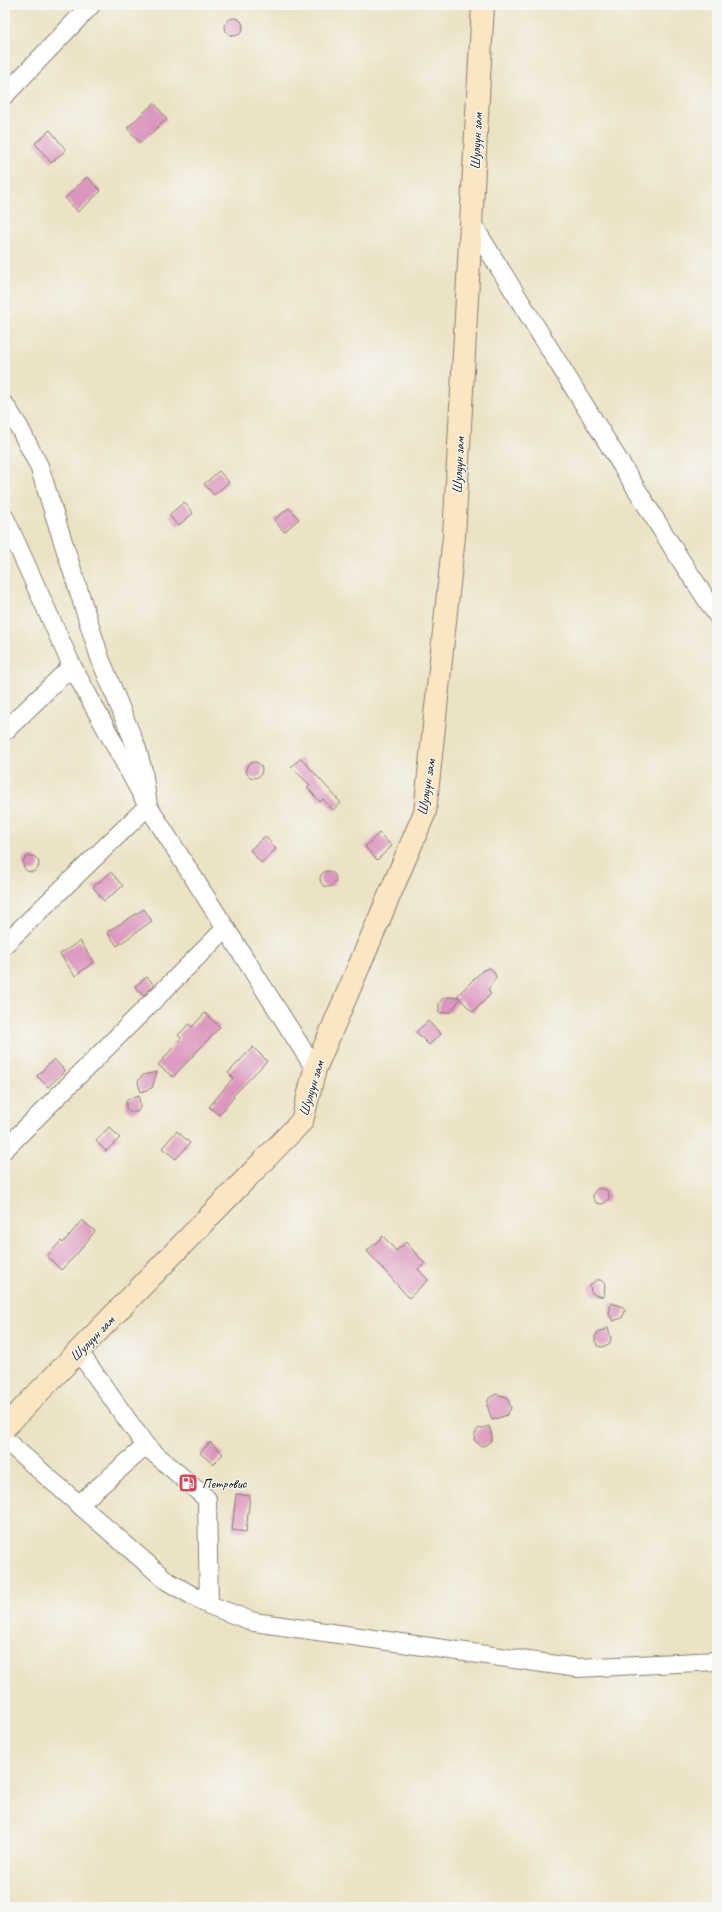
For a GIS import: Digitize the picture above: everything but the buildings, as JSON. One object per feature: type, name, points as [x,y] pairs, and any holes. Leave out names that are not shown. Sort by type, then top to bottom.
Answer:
[{"type":"street","points":[[5,95],[92,5]]},
{"type":"street","name":"Шулуун зам","points":[[5,1427],[302,1121],[315,1069],[425,812],[454,536],[483,5]]},
{"type":"street","points":[[471,222],[676,553],[717,616]]},
{"type":"street","points":[[5,405],[19,427],[39,466],[100,658],[137,749],[143,771],[148,806]]},
{"type":"street","points":[[5,518],[72,666],[148,806],[315,1069]]},
{"type":"street","points":[[5,731],[72,666]]},
{"type":"street","points":[[5,944],[148,806]]},
{"type":"street","points":[[5,1149],[226,928]]},
{"type":"street","points":[[79,1352],[146,1446],[207,1499],[209,1605]]},
{"type":"street","points":[[5,1440],[167,1581],[209,1605],[254,1622],[578,1668],[717,1660]]},
{"type":"street","points":[[79,1504],[146,1446]]},
{"type":"place","name":"Петровис","points":[[188,1483]]}]
